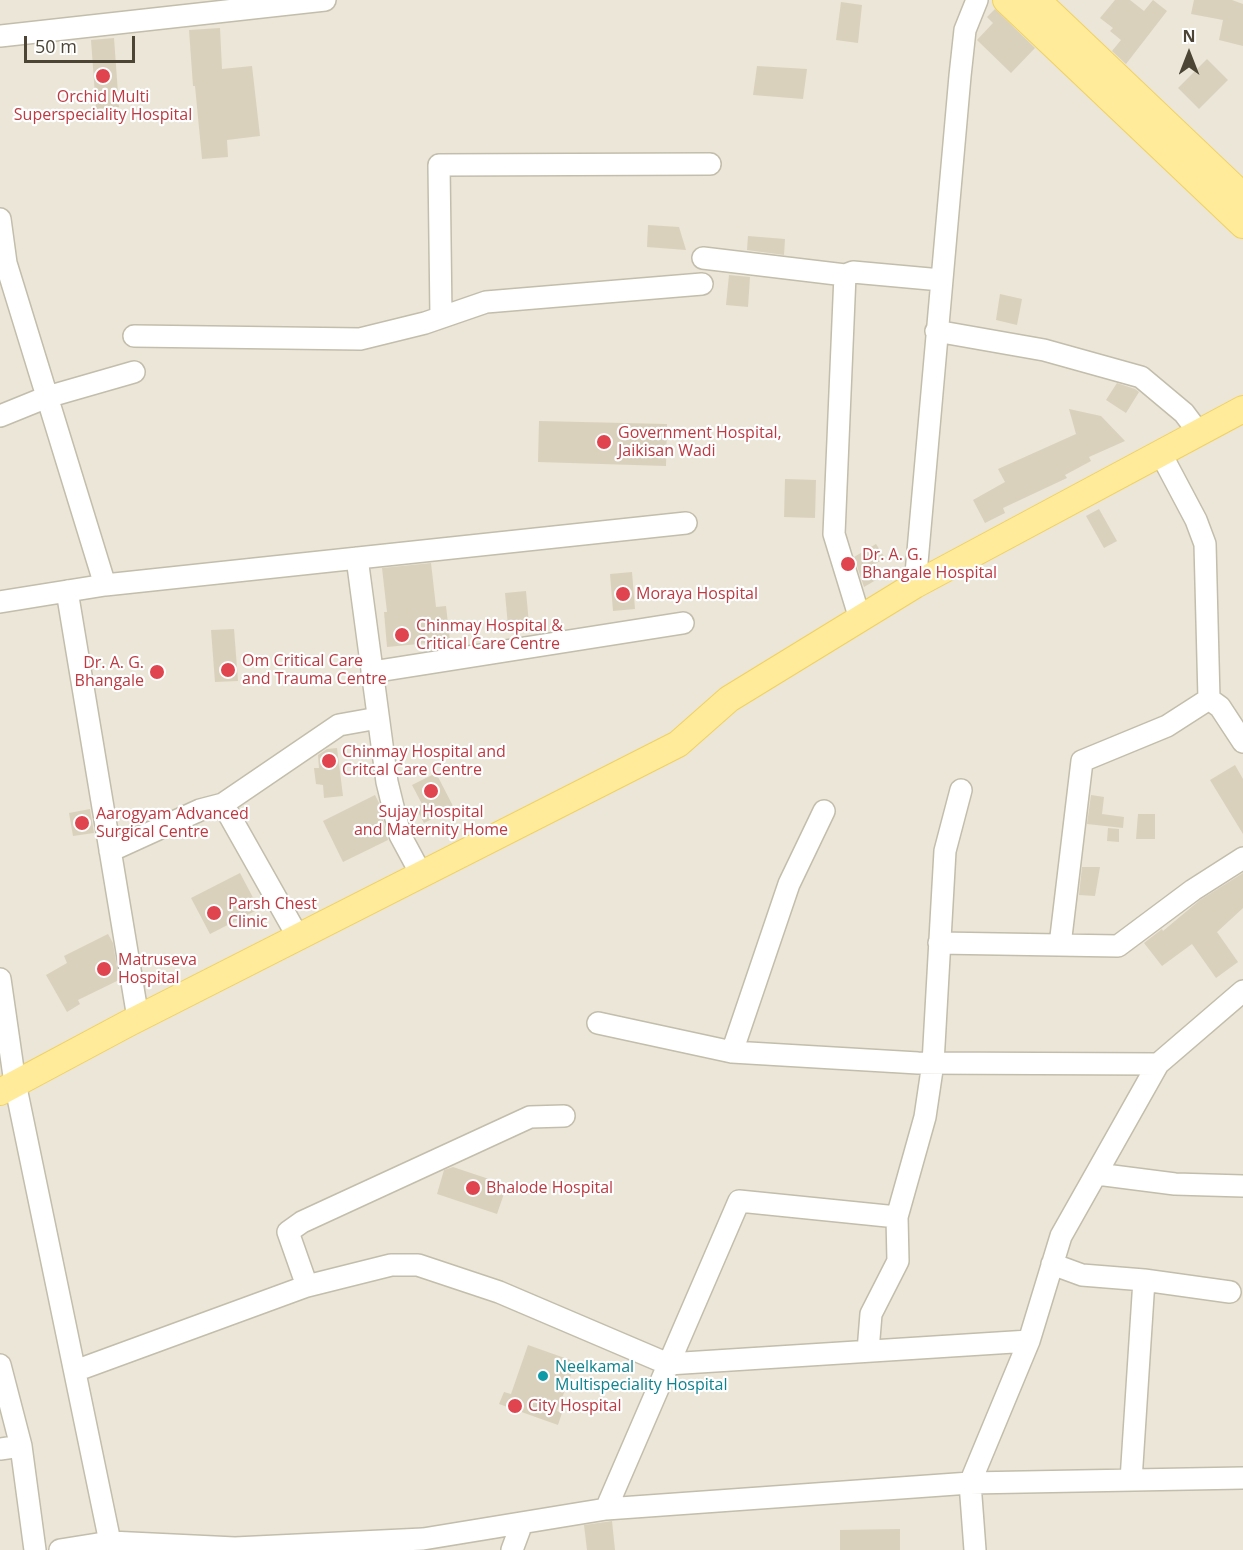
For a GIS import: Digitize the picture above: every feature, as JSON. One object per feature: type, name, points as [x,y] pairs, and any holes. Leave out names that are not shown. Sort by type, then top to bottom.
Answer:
[{"type":"main road","points":[[1006,0],[1243,225]]},
{"type":"main road","points":[[1037,0],[1243,196]]},
{"type":"main road","points":[[8,1087],[138,1018],[678,744],[729,699],[915,585],[1243,409]]},
{"type":"street","points":[[169,0],[202,14]]},
{"type":"street","points":[[0,36],[325,0]]},
{"type":"street","points":[[915,585],[936,331],[965,30],[977,0]]},
{"type":"street","points":[[441,317],[439,165],[710,164]]},
{"type":"street","points":[[0,219],[3,264],[105,585]]},
{"type":"street","points":[[703,258],[845,275],[853,272],[941,280]]},
{"type":"street","points":[[845,275],[834,534],[860,619]]},
{"type":"street","points":[[134,336],[360,339],[486,302],[702,284]]},
{"type":"street","points":[[936,331],[1044,350],[1141,377],[1184,413],[1199,433]]},
{"type":"street","points":[[0,416],[47,397],[134,372]]},
{"type":"street","points":[[1161,454],[1196,520],[1205,544],[1209,699]]},
{"type":"street","points":[[0,602],[105,585],[686,523]]},
{"type":"street","points":[[357,558],[387,782],[400,835],[421,874]]},
{"type":"street","points":[[67,591],[138,1018]]},
{"type":"street","points":[[372,672],[683,623]]},
{"type":"street","points":[[1209,699],[1220,707],[1243,742]]},
{"type":"street","points":[[1060,945],[1082,761],[1167,726],[1209,699]]},
{"type":"street","points":[[110,851],[200,810],[223,804],[339,725],[378,718]]},
{"type":"street","points":[[868,1351],[871,1314],[898,1261],[897,1217],[925,1117],[933,1063],[945,851],[961,790]]},
{"type":"street","points":[[223,804],[298,937]]},
{"type":"street","points":[[732,1052],[789,884],[824,811]]},
{"type":"street","points":[[939,943],[1118,946],[1193,890],[1243,858]]},
{"type":"street","points":[[0,980],[8,1087],[75,1371],[110,1542]]},
{"type":"street","points":[[975,1550],[970,1483],[1029,1341],[1061,1236],[1158,1064],[1243,991]]},
{"type":"street","points":[[598,1023],[732,1052],[933,1063],[1158,1064]]},
{"type":"street","points":[[307,1286],[288,1232],[302,1222],[530,1117],[564,1116]]},
{"type":"street","points":[[1096,1174],[1175,1184],[1243,1186]]},
{"type":"street","points":[[606,1509],[739,1201],[897,1217]]},
{"type":"street","points":[[1052,1264],[1082,1275],[1144,1280],[1230,1292]]},
{"type":"street","points":[[75,1371],[307,1286],[391,1265],[418,1265],[499,1292],[668,1364],[1029,1341]]},
{"type":"street","points":[[1131,1480],[1144,1280]]},
{"type":"street","points":[[0,1365],[21,1446],[35,1550]]},
{"type":"street","points":[[0,1449],[21,1446]]},
{"type":"street","points":[[60,1550],[110,1542],[235,1549],[423,1539],[606,1509],[970,1483],[1243,1478]]},
{"type":"street","points":[[512,1550],[522,1523]]},
{"type":"shaded area","points":[[0,0],[1243,0],[1243,1550],[0,1550]]},
{"type":"building","points":[[1115,0],[1130,0],[1144,11],[1153,0],[1167,11],[1126,64],[1112,51],[1121,40],[1110,31],[1113,28],[1100,18]]},
{"type":"building","points":[[1194,0],[1232,0],[1243,4],[1243,46],[1219,40],[1223,20],[1191,14]]},
{"type":"building","points":[[841,2],[862,5],[858,43],[836,40]]},
{"type":"building","points":[[995,9],[1035,48],[1011,73],[977,40],[993,23],[987,17]]},
{"type":"building","points":[[220,28],[222,69],[252,66],[260,136],[227,140],[228,157],[202,159],[189,30]]},
{"type":"building","points":[[114,38],[119,107],[96,109],[91,40]]},
{"type":"building","points":[[1207,59],[1228,80],[1199,109],[1178,88]]},
{"type":"building","points":[[757,66],[807,69],[803,99],[753,95]]},
{"type":"building","points":[[648,225],[679,227],[686,250],[647,247]]},
{"type":"building","points":[[748,236],[785,239],[784,255],[747,250]]},
{"type":"building","points":[[729,275],[750,277],[748,307],[726,305]]},
{"type":"building","points":[[1000,294],[1022,299],[1017,325],[996,320]]},
{"type":"building","points":[[1117,383],[1139,392],[1126,413],[1106,400]]},
{"type":"building","points":[[1069,409],[1101,416],[1125,441],[1089,457],[1091,461],[1065,475],[1067,478],[1003,508],[1005,513],[985,523],[973,500],[1005,482],[998,469],[1076,434]]},
{"type":"building","points":[[539,421],[667,424],[666,466],[538,462]]},
{"type":"building","points":[[785,479],[816,480],[815,518],[784,517]]},
{"type":"building","points":[[1099,509],[1117,541],[1104,548],[1086,516]]},
{"type":"building","points":[[876,544],[885,558],[868,568],[876,580],[864,587],[854,557]]},
{"type":"building","points":[[431,563],[436,607],[446,606],[450,641],[387,647],[384,612],[387,612],[382,568]]},
{"type":"building","points":[[632,572],[635,609],[613,611],[610,574]]},
{"type":"building","points":[[526,591],[529,624],[508,626],[505,593]]},
{"type":"building","points":[[234,629],[238,681],[215,682],[211,630]]},
{"type":"building","points":[[337,748],[343,796],[324,798],[323,785],[316,784],[314,768],[319,768],[318,755],[327,749]]},
{"type":"building","points":[[1235,765],[1243,779],[1243,834],[1210,780]]},
{"type":"building","points":[[436,773],[454,808],[424,823],[416,808],[422,804],[412,785]]},
{"type":"building","points":[[375,795],[388,840],[343,862],[323,821]]},
{"type":"building","points":[[1091,795],[1104,797],[1102,814],[1124,817],[1123,828],[1087,824]]},
{"type":"building","points":[[90,809],[94,833],[73,836],[69,813]]},
{"type":"building","points":[[1138,814],[1155,814],[1155,839],[1136,839]]},
{"type":"building","points":[[1108,828],[1119,829],[1119,842],[1107,841]]},
{"type":"building","points":[[1082,867],[1100,867],[1095,896],[1079,895]]},
{"type":"building","points":[[240,873],[259,909],[210,934],[191,898]]},
{"type":"building","points":[[1243,873],[1243,908],[1217,932],[1238,962],[1216,978],[1192,944],[1162,966],[1144,943],[1162,929],[1163,931],[1200,900]]},
{"type":"building","points":[[108,934],[113,943],[119,980],[78,1000],[80,1004],[67,1012],[46,975],[67,963],[64,956]]},
{"type":"building","points":[[453,1167],[507,1185],[497,1214],[437,1194],[444,1170]]},
{"type":"building","name":"Neelkamal Multispeciality Hospital","points":[[528,1345],[576,1362],[557,1411],[562,1413],[558,1425],[499,1404],[504,1392],[511,1394]]},
{"type":"building","points":[[612,1521],[615,1550],[587,1550],[584,1525]]},
{"type":"building","points":[[900,1529],[900,1550],[840,1550],[840,1530]]},
{"type":"place","name":"Orchid Multi Superspeciality Hospital","points":[[103,76]]},
{"type":"place","name":"Government Hospital, Jaikisan Wadi","points":[[604,442]]},
{"type":"place","name":"Dr. A. G. Bhangale Hospital","points":[[848,564]]},
{"type":"place","name":"Moraya Hospital","points":[[623,594]]},
{"type":"place","name":"Chinmay Hospital & Critical Care Centre","points":[[402,635]]},
{"type":"place","name":"Om Critical Care and Trauma Centre","points":[[228,670]]},
{"type":"place","name":"Dr. A. G. Bhangale","points":[[157,672]]},
{"type":"place","name":"Chinmay Hospital and Critcal Care Centre","points":[[329,761]]},
{"type":"place","name":"Sujay Hospital and Maternity Home","points":[[431,791]]},
{"type":"place","name":"Aarogyam Advanced Surgical Centre","points":[[82,823]]},
{"type":"place","name":"Parsh Chest Clinic","points":[[214,913]]},
{"type":"place","name":"Matruseva Hospital","points":[[104,969]]},
{"type":"place","name":"Bhalode Hospital","points":[[473,1188]]},
{"type":"place","name":"Neelkamal Multispeciality Hospital","points":[[543,1376]]},
{"type":"place","name":"City Hospital","points":[[515,1406]]}]
